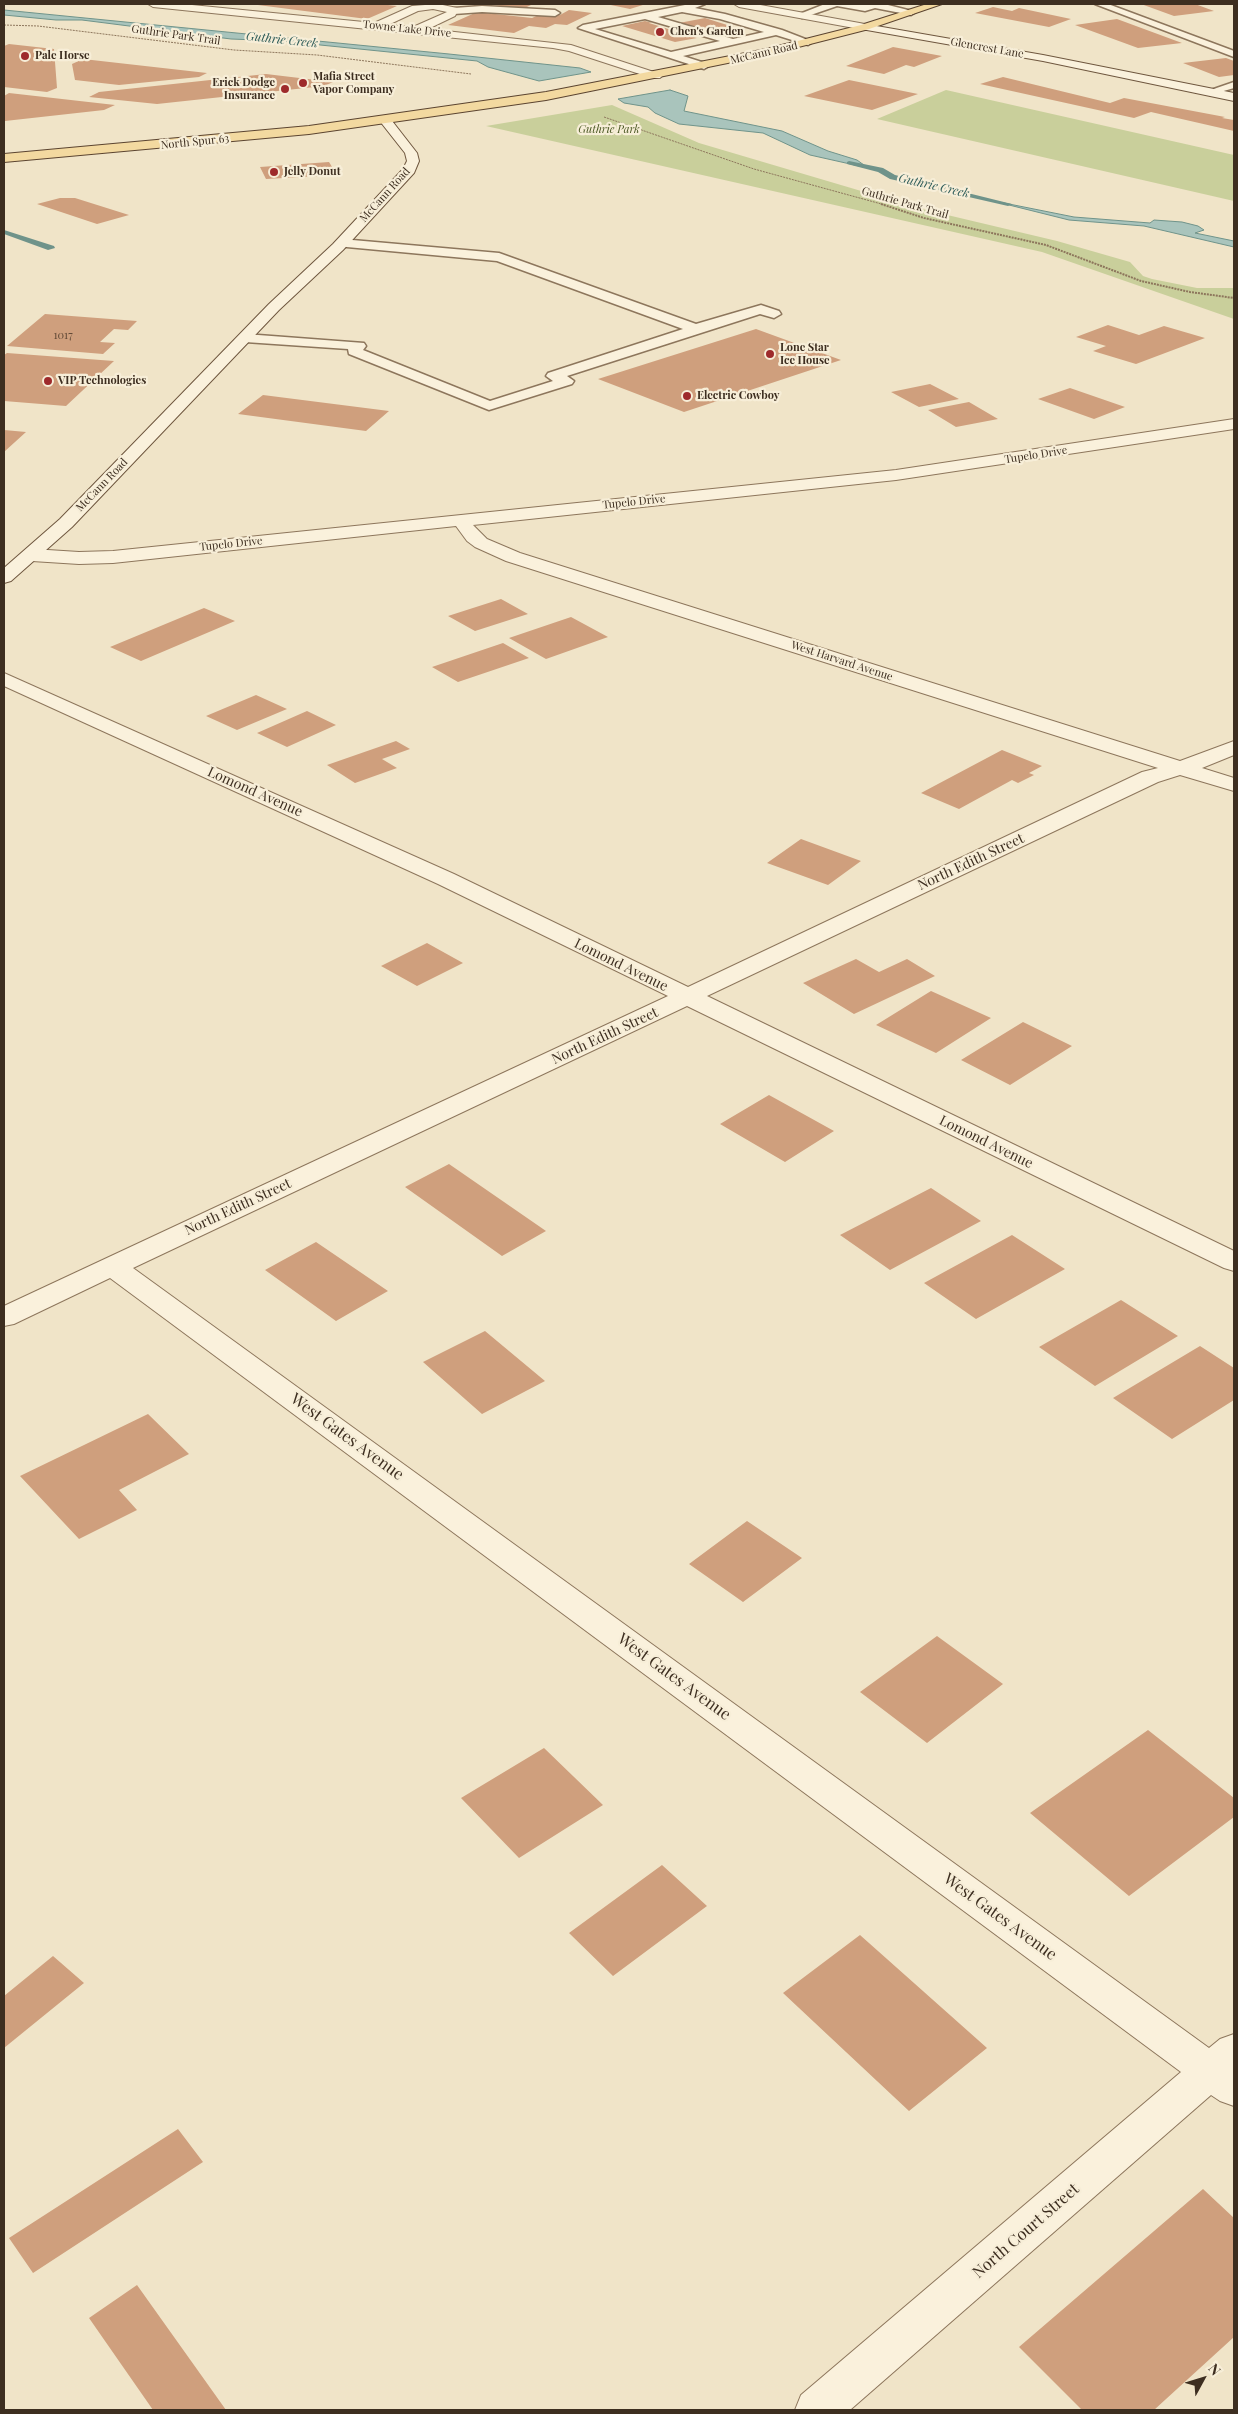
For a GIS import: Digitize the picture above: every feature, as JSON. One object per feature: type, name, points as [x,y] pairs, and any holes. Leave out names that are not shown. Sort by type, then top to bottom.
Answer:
[{"type":"main road","name":"McCann Road","points":[[385,120],[546,96],[704,66],[865,27],[937,4]]},
{"type":"main road","name":"North Spur 63","points":[[4,158],[185,143],[385,120]]},
{"type":"street","name":"Towne Lake Drive","points":[[153,4],[184,5],[571,48],[656,76]]},
{"type":"street","name":"Glencrest Lane","points":[[748,4],[865,27],[1043,58],[1234,97]]},
{"type":"street","points":[[376,26],[417,5],[448,8],[454,11]]},
{"type":"street","points":[[416,30],[454,11]]},
{"type":"street","name":"McCann Road","points":[[4,577],[32,555],[66,523],[245,338],[342,243],[412,165],[413,157],[409,149],[385,120]]},
{"type":"street","name":"Tupelo Drive","points":[[32,555],[79,558],[113,557],[460,519],[896,475],[1234,424]]},
{"type":"street","name":"West Harvard Avenue","points":[[460,519],[481,543],[513,557],[1234,784]]},
{"type":"street","name":"Lomond Avenue","points":[[4,678],[438,875],[1234,1262]]},
{"type":"street","name":"North Edith Street","points":[[4,1317],[1150,777],[1206,760],[1234,747]]},
{"type":"street","name":"West Gates Avenue","points":[[112,1266],[1226,2071]]},
{"type":"street","name":"North Court Street","points":[[817,2410],[1226,2071]]},
{"type":"lane","points":[[700,4],[583,28],[671,54],[704,66]]},
{"type":"lane","points":[[802,15],[834,4]]},
{"type":"lane","points":[[842,4],[865,8],[876,5],[911,12]]},
{"type":"lane","points":[[1100,4],[1234,54]]},
{"type":"lane","points":[[682,8],[722,16],[808,42]]},
{"type":"lane","points":[[454,11],[482,9],[555,13]]},
{"type":"lane","points":[[646,16],[767,52]]},
{"type":"lane","points":[[671,54],[778,32]]},
{"type":"lane","points":[[1210,92],[1234,85]]},
{"type":"lane","points":[[342,243],[499,257],[696,329]]},
{"type":"lane","points":[[245,338],[358,346],[354,351],[489,406],[567,381],[553,376],[696,329],[761,309],[774,314]]},
{"type":"path","name":"Guthrie Park Trail","points":[[4,25],[38,26],[234,50],[317,55],[473,74]]},
{"type":"path","name":"Guthrie Park Trail","points":[[602,116],[754,169],[821,186],[924,218],[1046,245],[1141,281],[1190,292],[1234,298]]},
{"type":"green space","points":[[946,90],[1234,155],[1234,201],[877,119]]},
{"type":"green space","name":"Guthrie Park","points":[[612,105],[699,143],[922,209],[1057,241],[1130,262],[1143,276],[1152,279],[1197,288],[1234,288],[1234,319],[1042,252],[486,126]]},
{"type":"water","points":[[4,10],[449,54],[580,68],[591,72],[539,81],[488,67],[477,61],[281,41],[231,39],[82,20],[56,20],[4,15]]},
{"type":"water","points":[[670,90],[688,96],[684,111],[782,131],[828,151],[857,160],[868,168],[810,155],[763,133],[679,124],[655,113],[648,107],[624,103],[618,99]]},
{"type":"water","points":[[989,200],[1074,217],[1150,223],[1154,220],[1182,222],[1198,226],[1204,230],[1195,233],[1234,241],[1234,247],[1144,226],[1069,220]]},
{"type":"building","points":[[250,4],[379,4],[397,6],[367,19]]},
{"type":"building","points":[[486,4],[533,4],[523,9]]},
{"type":"building","points":[[606,4],[646,4],[630,9]]},
{"type":"building","points":[[1141,4],[1195,4],[1214,11],[1174,16]]},
{"type":"building","points":[[993,7],[1012,11],[1019,8],[1071,19],[1049,27],[975,13]]},
{"type":"building","points":[[569,10],[592,13],[567,25],[555,24],[546,28],[529,26],[514,33],[448,25],[477,12],[532,18],[543,13],[560,15]]},
{"type":"building","points":[[705,18],[743,30],[717,35],[679,23]]},
{"type":"building","points":[[1117,19],[1182,43],[1138,48],[1075,25]]},
{"type":"building","name":"Chen's Garden","points":[[645,21],[697,38],[675,42],[622,26]]},
{"type":"building","points":[[9,44],[54,49],[57,88],[47,92],[4,87],[4,46]]},
{"type":"building","points":[[893,47],[942,56],[914,67],[906,65],[884,74],[846,66]]},
{"type":"building","points":[[1226,58],[1234,61],[1234,75],[1219,77],[1183,63]]},
{"type":"building","points":[[83,59],[207,73],[199,77],[119,85],[75,80],[72,64]]},
{"type":"building","points":[[266,74],[333,82],[324,86],[157,104],[89,97],[99,92]]},
{"type":"building","points":[[1003,77],[1110,103],[1124,98],[1225,117],[1222,118],[1234,120],[1234,131],[1151,112],[1134,118],[980,84]]},
{"type":"building","points":[[849,80],[918,94],[872,110],[804,96]]},
{"type":"building","points":[[9,93],[115,105],[104,110],[5,121],[4,96]]},
{"type":"building","points":[[329,162],[337,175],[266,179],[260,167]]},
{"type":"building","points":[[60,198],[75,198],[129,215],[97,224],[37,204]]},
{"type":"building","points":[[45,314],[137,321],[128,330],[114,329],[100,342],[115,343],[103,354],[7,346]]},
{"type":"building","points":[[1108,325],[1139,335],[1164,326],[1205,338],[1136,364],[1093,351],[1106,346],[1076,337]]},
{"type":"building","name":"Electric Cowboy","points":[[756,329],[841,360],[684,412],[598,379]]},
{"type":"building","name":"VIP Technologies","points":[[7,353],[114,361],[66,406],[4,401],[4,355]]},
{"type":"building","points":[[930,384],[959,399],[919,407],[891,392]]},
{"type":"building","points":[[1070,388],[1125,407],[1094,419],[1038,399]]},
{"type":"building","points":[[263,395],[389,411],[366,431],[238,414]]},
{"type":"building","points":[[969,402],[998,419],[956,427],[928,410]]},
{"type":"building","points":[[4,430],[26,432],[4,452]]},
{"type":"building","points":[[501,599],[528,614],[475,631],[448,616]]},
{"type":"building","points":[[204,608],[235,621],[141,661],[110,647]]},
{"type":"building","points":[[571,617],[608,637],[546,659],[509,638]]},
{"type":"building","points":[[503,643],[529,658],[458,682],[432,667]]},
{"type":"building","points":[[256,695],[287,709],[237,730],[206,716]]},
{"type":"building","points":[[307,711],[336,725],[287,747],[257,733]]},
{"type":"building","points":[[396,741],[410,749],[382,759],[397,768],[355,783],[327,765]]},
{"type":"building","points":[[1002,750],[1042,766],[1029,773],[1034,775],[1018,783],[1012,780],[959,809],[921,793]]},
{"type":"building","points":[[801,839],[861,861],[828,885],[767,863]]},
{"type":"building","points":[[427,943],[463,963],[417,986],[381,966]]},
{"type":"building","points":[[856,959],[879,972],[907,959],[935,976],[854,1014],[803,983]]},
{"type":"building","points":[[931,991],[991,1018],[936,1053],[876,1025]]},
{"type":"building","points":[[1023,1022],[1072,1046],[1010,1085],[961,1060]]},
{"type":"building","points":[[769,1095],[834,1131],[785,1162],[720,1124]]},
{"type":"building","points":[[449,1164],[546,1231],[502,1256],[405,1187]]},
{"type":"building","points":[[931,1188],[981,1221],[890,1270],[840,1235]]},
{"type":"building","points":[[1012,1235],[1065,1269],[976,1319],[924,1283]]},
{"type":"building","points":[[316,1242],[388,1291],[336,1321],[265,1270]]},
{"type":"building","points":[[1121,1300],[1178,1336],[1095,1386],[1039,1347]]},
{"type":"building","points":[[485,1331],[545,1381],[482,1414],[423,1362]]},
{"type":"building","points":[[1200,1346],[1234,1368],[1234,1400],[1172,1439],[1113,1398]]},
{"type":"building","points":[[148,1414],[189,1454],[119,1490],[137,1510],[79,1539],[20,1476]]},
{"type":"building","points":[[747,1521],[802,1558],[743,1602],[689,1564]]},
{"type":"building","points":[[937,1636],[1003,1684],[927,1743],[860,1692]]},
{"type":"building","points":[[1148,1730],[1234,1798],[1234,1817],[1129,1896],[1030,1813]]},
{"type":"building","points":[[544,1748],[603,1805],[519,1858],[461,1798]]},
{"type":"building","points":[[662,1865],[707,1906],[613,1976],[569,1933]]},
{"type":"building","points":[[860,1935],[987,2048],[909,2111],[783,1993]]},
{"type":"building","points":[[53,1956],[84,1983],[4,2048],[4,1996]]},
{"type":"building","points":[[178,2129],[203,2162],[33,2273],[9,2238]]},
{"type":"building","points":[[1203,2189],[1234,2218],[1234,2337],[1154,2410],[1082,2410],[1019,2347]]},
{"type":"building","points":[[137,2285],[226,2410],[153,2410],[89,2318]]},
{"type":"waterway","name":"Guthrie Creek","points":[[849,163],[880,170],[893,177],[1008,204]]},
{"type":"waterway","points":[[4,232],[51,248]]},
{"type":"place","name":"Chen's Garden","points":[[660,32]]},
{"type":"place","name":"Pale Horse","points":[[25,56]]},
{"type":"place","name":"Mafia Street Vapor Company","points":[[303,83]]},
{"type":"place","name":"Erick Dodge Insurance","points":[[285,89]]},
{"type":"place","name":"Jelly Donut","points":[[274,172]]},
{"type":"place","name":"Lone Star Ice House","points":[[770,354]]},
{"type":"place","name":"VIP Technologies","points":[[48,381]]},
{"type":"place","name":"Electric Cowboy","points":[[687,396]]}]
